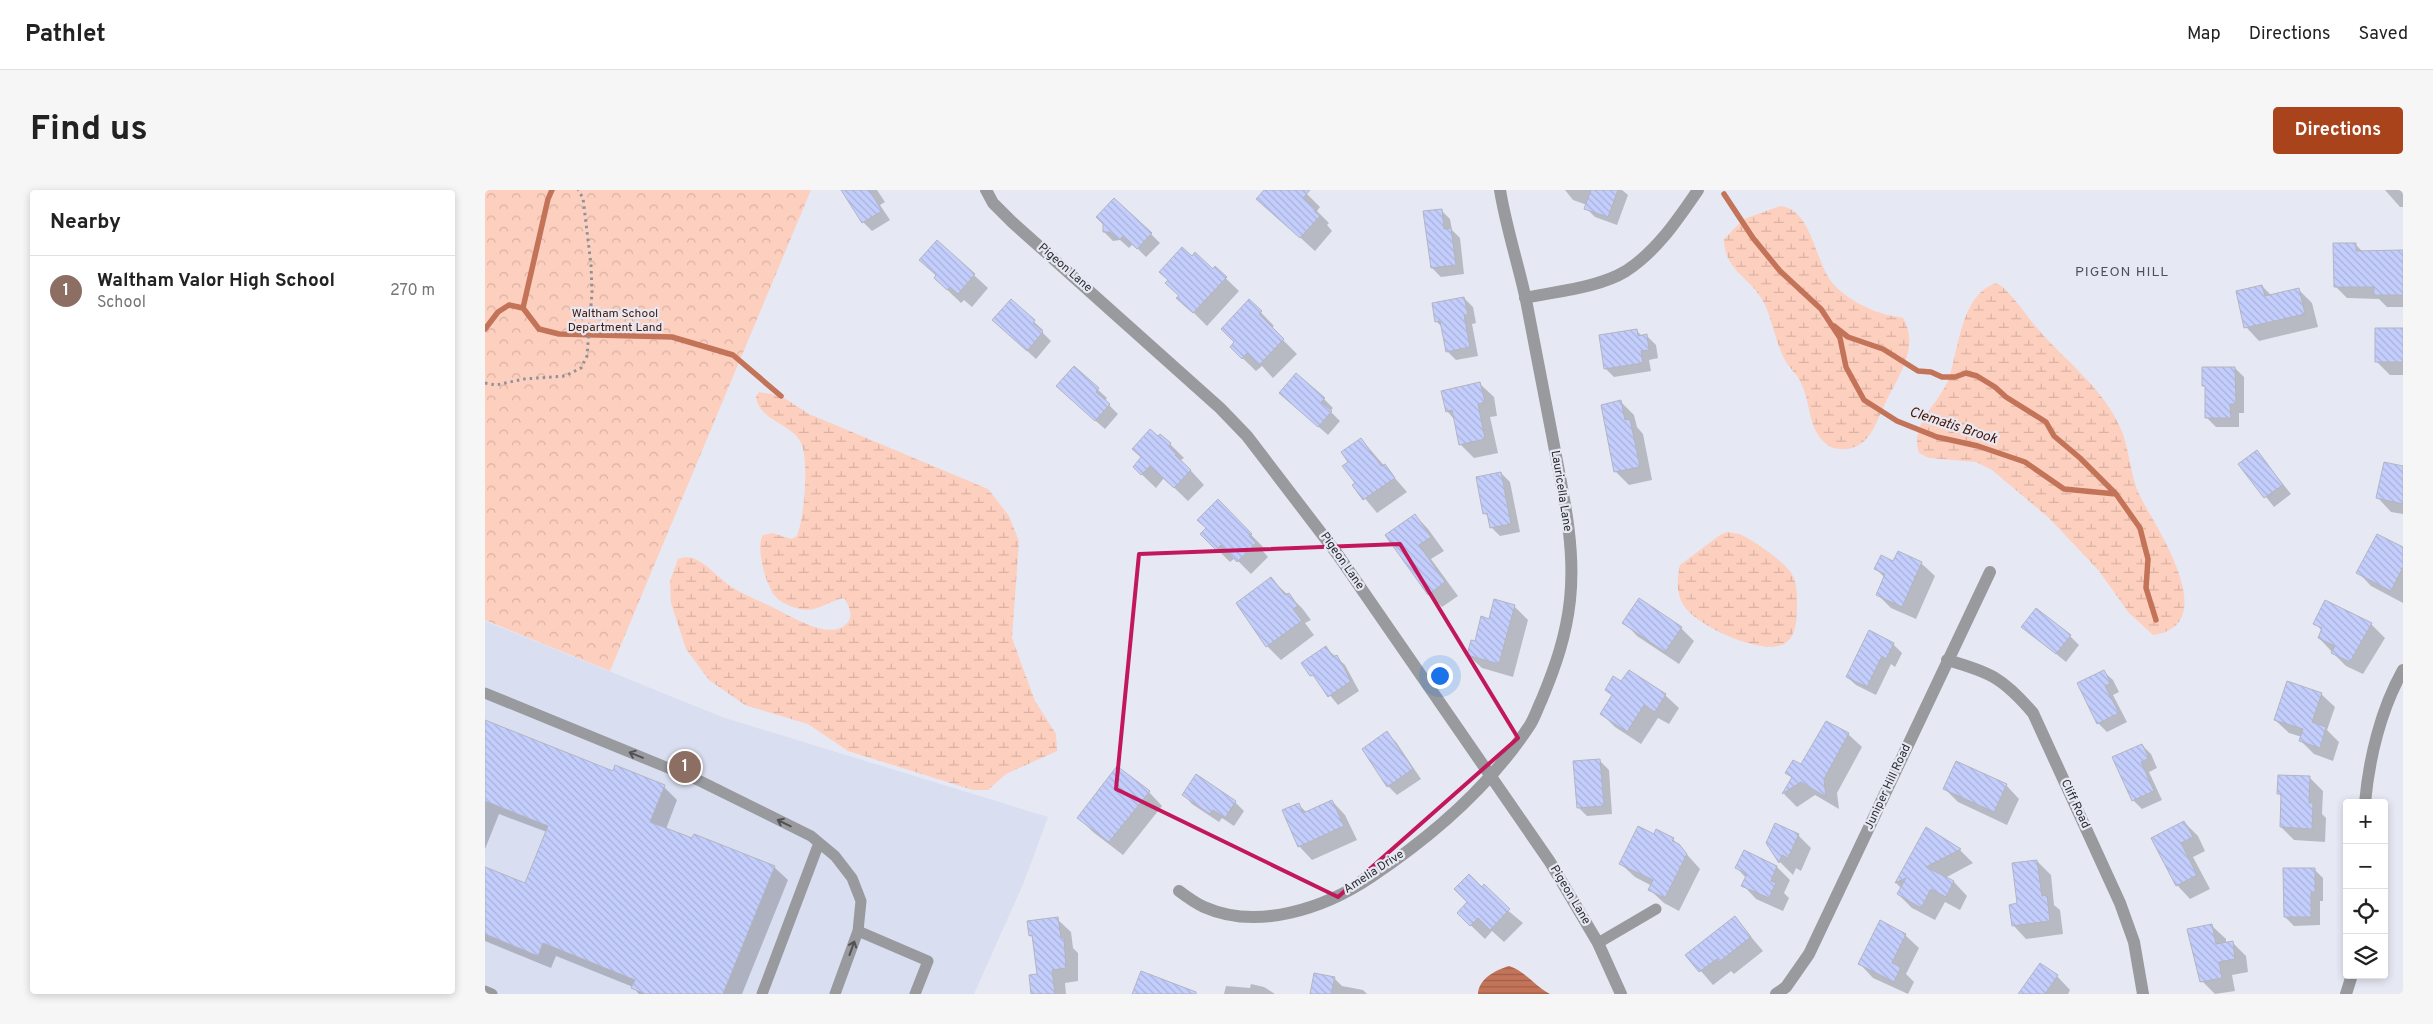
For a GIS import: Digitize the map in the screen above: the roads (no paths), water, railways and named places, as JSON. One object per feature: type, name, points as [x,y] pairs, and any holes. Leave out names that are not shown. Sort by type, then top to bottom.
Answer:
[{"type":"street","name":"Pigeon Lane","points":[[986,190],[993,204],[1152,346],[1247,436],[1338,555],[1550,862],[1598,944],[1621,994]]},
{"type":"street","name":"Lauricella Lane","points":[[1491,777],[1531,724],[1563,647],[1571,598],[1571,552],[1566,507],[1525,298],[1505,220],[1500,190]]},
{"type":"street","points":[[1525,298],[1595,282],[1625,271],[1648,253],[1676,221],[1698,190]]},
{"type":"street","name":"Juniper Hill Road","points":[[1776,994],[1786,987],[1809,954],[1990,572]]},
{"type":"street","name":"Cliff Road","points":[[1947,660],[1993,675],[2015,693],[2033,713],[2120,903],[2134,942],[2143,994]]},
{"type":"street","points":[[2366,799],[2372,755],[2385,711],[2403,670]]},
{"type":"street","name":"Amelia Drive","points":[[1179,891],[1203,907],[1231,915],[1259,917],[1292,912],[1320,904],[1357,887],[1395,861],[1443,821],[1491,777]]},
{"type":"street","points":[[2345,994],[2351,979]]},
{"type":"lane","points":[[485,693],[700,781],[811,836],[835,856],[852,878],[861,901],[858,931],[835,994]]},
{"type":"lane","points":[[762,994],[819,843]]},
{"type":"lane","points":[[1598,944],[1656,909]]},
{"type":"lane","points":[[858,931],[928,961],[915,994]]},
{"type":"lane","points":[[485,991],[491,994]]},
{"type":"waterway","points":[[523,308],[548,199],[552,190]]},
{"type":"waterway","name":"Clematis Brook","points":[[1724,194],[1753,238],[1780,271],[1821,309],[1840,338],[1846,367],[1864,400],[1897,421],[1937,437],[1978,446],[2025,462],[2064,489],[2116,494],[2140,528],[2148,559],[2146,588],[2156,620]]},
{"type":"waterway","points":[[485,329],[498,312],[509,305],[523,308],[539,329],[559,334],[672,337],[733,355],[781,396]]},
{"type":"waterway","name":"Clematis Brook","points":[[1834,326],[1848,337],[1883,349],[1918,371],[1931,372],[1942,377],[1955,377],[1966,373],[1977,376],[2046,422],[2054,436],[2080,458],[2116,494]]},
{"type":"place","name":"Waltham Valor High School","points":[[685,767]]},
{"type":"district","name":"PIGEON HILL","points":[[2122,272]]},
{"type":"park label","name":"Waltham School Department Land","points":[[615,321]]}]
